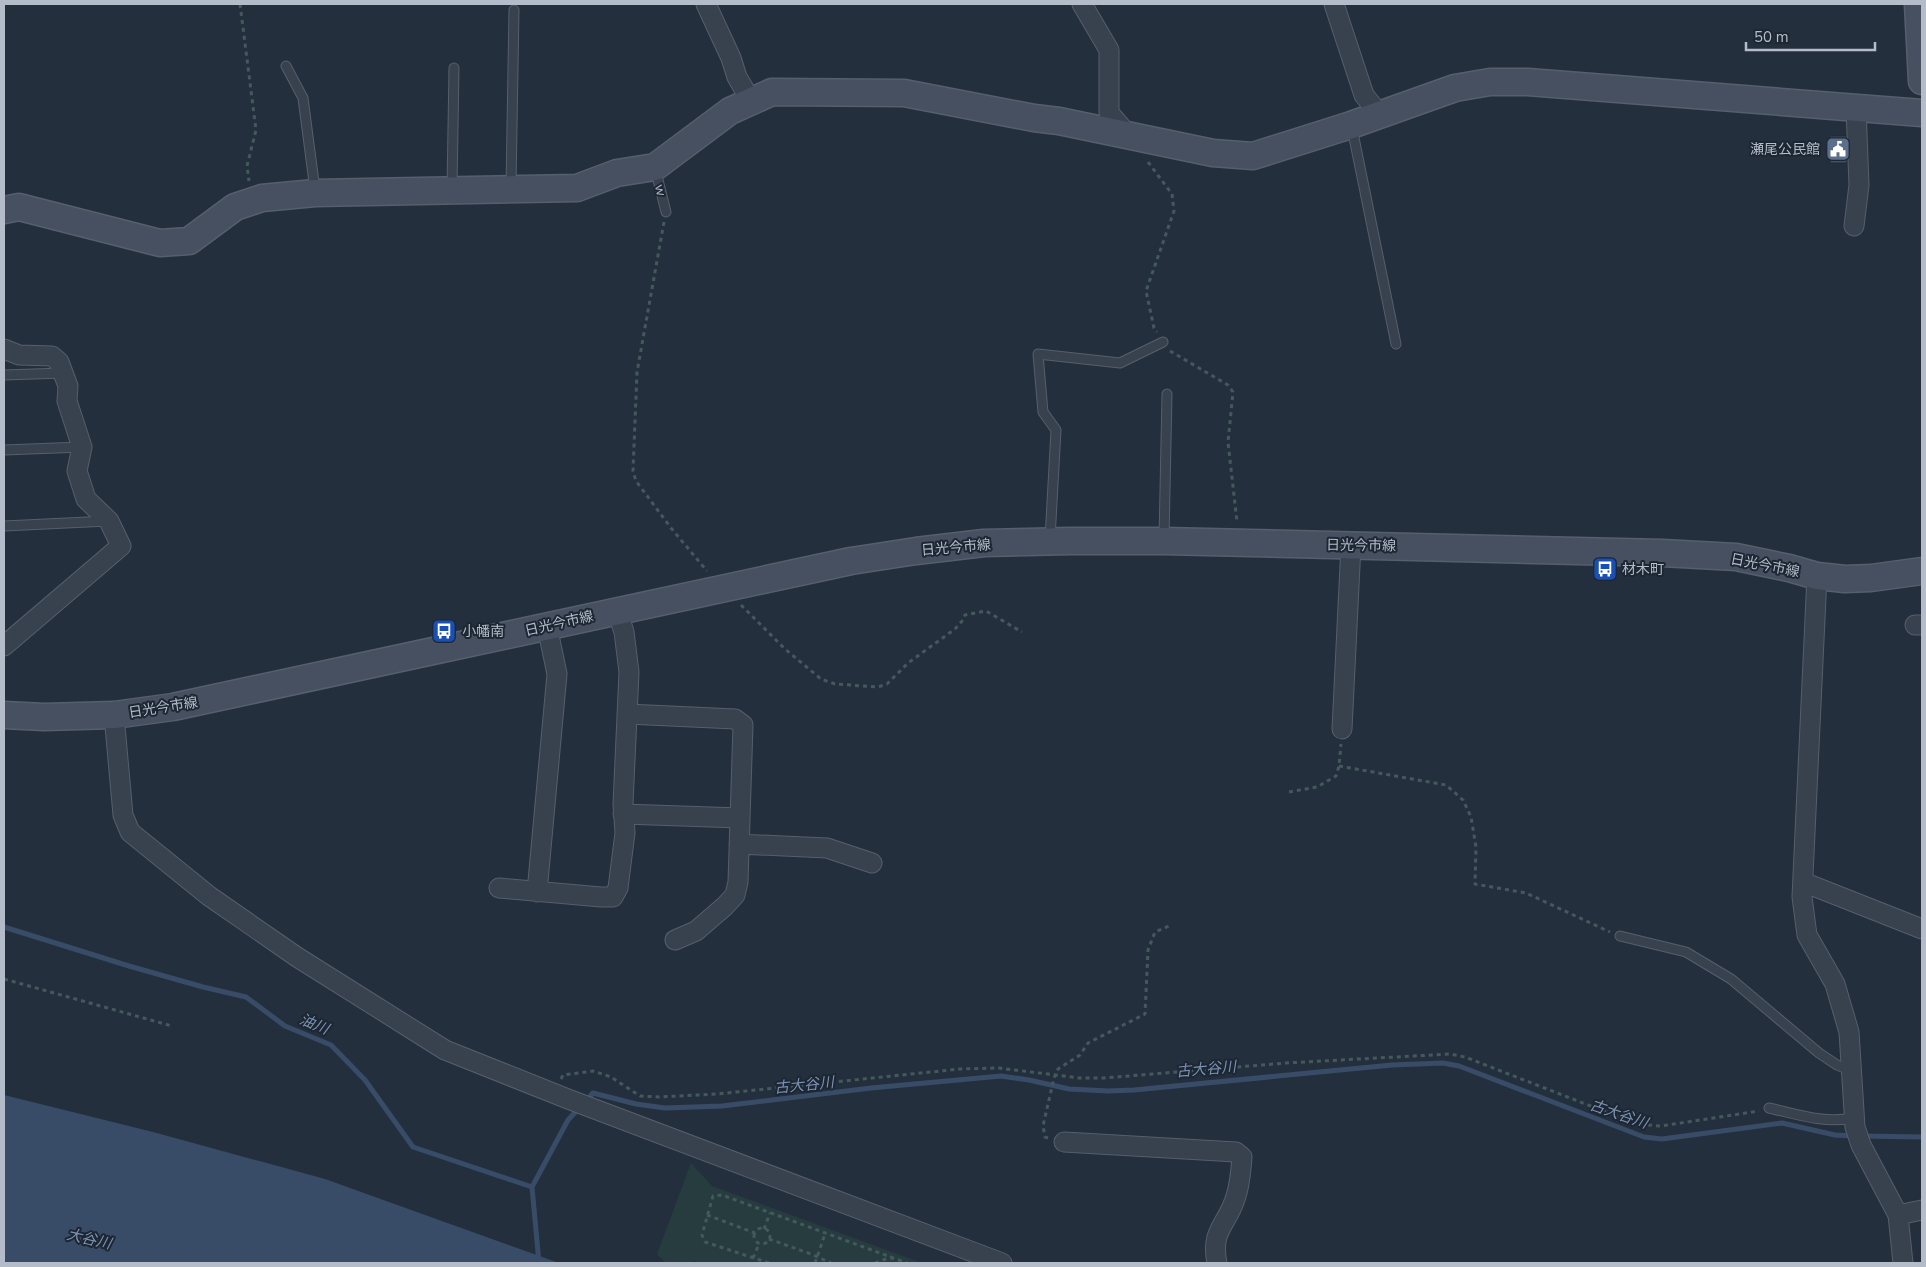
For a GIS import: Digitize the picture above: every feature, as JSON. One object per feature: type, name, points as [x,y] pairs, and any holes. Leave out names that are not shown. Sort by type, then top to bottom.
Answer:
[{"type":"main road","points":[[1918,4],[1922,74]]},
{"type":"main road","points":[[4,210],[19,207],[160,243],[189,241],[235,207],[262,198],[315,193],[577,188],[617,174],[655,168],[730,110],[772,92],[904,94],[1059,121],[1213,153],[1253,156],[1351,125],[1455,88],[1490,82],[1528,82],[1922,113]]},
{"type":"main road","name":"日光今市線","points":[[4,715],[44,717],[114,715],[201,701],[851,560],[984,544],[1164,541],[1240,542],[1662,553],[1736,557],[1817,576],[1845,579],[1870,578],[1922,571]]},
{"type":"street","points":[[706,4],[731,58],[737,78],[751,101]]},
{"type":"street","points":[[1082,4],[1109,50],[1109,112],[1129,136]]},
{"type":"street","points":[[1334,4],[1364,95],[1380,115]]},
{"type":"street","points":[[1854,226],[1859,185],[1856,108]]},
{"type":"street","points":[[4,349],[19,355],[52,356],[59,362],[68,386],[67,401],[82,447],[77,471],[86,499],[109,521],[121,546],[6,640]]},
{"type":"street","points":[[1342,729],[1351,545]]},
{"type":"street","points":[[1817,576],[1802,897],[1808,935],[1834,984],[1849,1032],[1853,1072],[1854,1122],[1861,1145],[1898,1215],[1903,1263]]},
{"type":"street","points":[[499,888],[613,897],[618,888],[625,832],[623,814],[629,672],[624,632],[617,610]]},
{"type":"street","points":[[537,892],[557,674],[547,626]]},
{"type":"street","points":[[627,714],[735,719],[743,725],[738,882],[735,895],[696,930],[675,940]]},
{"type":"street","points":[[114,715],[123,815],[130,832],[209,896],[297,957],[445,1050],[560,1096],[1002,1263]]},
{"type":"street","points":[[623,814],[740,818]]},
{"type":"street","points":[[739,844],[827,848],[872,863]]},
{"type":"street","points":[[1803,882],[1922,929]]},
{"type":"street","points":[[1064,1142],[1236,1152],[1242,1157],[1241,1168],[1232,1208],[1221,1226],[1216,1239],[1214,1249],[1217,1263]]},
{"type":"street","points":[[1898,1215],[1922,1210]]},
{"type":"lane","points":[[511,189],[514,10]]},
{"type":"lane","points":[[286,66],[302,98],[315,193]]},
{"type":"lane","points":[[452,190],[454,68]]},
{"type":"lane","points":[[1351,125],[1396,344]]},
{"type":"lane","name":"w","points":[[655,168],[666,212]]},
{"type":"lane","points":[[1050,542],[1056,430],[1043,412],[1038,354],[1120,364],[1163,342]]},
{"type":"lane","points":[[4,375],[63,373]]},
{"type":"lane","points":[[1164,541],[1167,394]]},
{"type":"lane","points":[[4,450],[82,447]]},
{"type":"lane","points":[[4,526],[109,521]]},
{"type":"lane","points":[[1620,936],[1686,952],[1731,979],[1819,1053],[1837,1065],[1853,1072]]},
{"type":"lane","points":[[1769,1108],[1813,1118],[1854,1122]]},
{"type":"path","points":[[240,4],[256,130],[247,166],[252,201]]},
{"type":"path","points":[[1129,136],[1172,194],[1174,211],[1146,291],[1154,328],[1169,350],[1228,385],[1233,392],[1228,442],[1240,542]]},
{"type":"path","points":[[666,212],[638,362],[633,471],[636,481],[685,545]]},
{"type":"path","points":[[766,631],[821,679],[835,684],[878,687],[887,684],[908,663],[955,629],[965,615],[986,611],[1022,632]]},
{"type":"path","points":[[1289,792],[1317,787],[1336,776],[1339,766],[1342,729]]},
{"type":"path","points":[[1339,766],[1446,785],[1463,800],[1471,817],[1476,847],[1475,884],[1526,893],[1620,936]]},
{"type":"path","points":[[1064,1142],[1046,1137],[1043,1126],[1054,1076],[1058,1069],[1080,1055],[1088,1043],[1145,1014],[1148,950],[1155,932],[1169,926]]},
{"type":"path","points":[[4,979],[172,1026]]},
{"type":"path","points":[[560,1096],[563,1076],[592,1071],[611,1077],[640,1096],[659,1097],[716,1094],[960,1069],[999,1068],[1054,1076],[1104,1078],[1286,1063],[1450,1054],[1464,1057],[1624,1119],[1647,1125],[1660,1126],[1755,1112],[1769,1108]]},
{"type":"path","points":[[769,1263],[705,1242],[702,1235],[713,1196],[722,1195],[907,1263]]},
{"type":"path","points":[[764,1229],[770,1213]]},
{"type":"path","points":[[707,1215],[755,1233]]},
{"type":"path","points":[[764,1229],[769,1232],[769,1239],[766,1243],[759,1244],[754,1239],[755,1233],[758,1230],[764,1229]]},
{"type":"path","points":[[816,1263],[825,1234]]},
{"type":"path","points":[[769,1239],[831,1263]]},
{"type":"path","points":[[753,1258],[759,1244]]},
{"type":"path","points":[[874,1263],[891,1258]]},
{"type":"path","points":[[891,1258],[895,1263]]},
{"type":"green space","points":[[691,1163],[712,1186],[922,1263],[700,1263],[693,1261],[692,1263],[666,1263],[657,1254]]},
{"type":"water","name":"大谷川","points":[[4,1095],[153,1132],[325,1179],[559,1263],[4,1263]]},
{"type":"building","name":"瀬尾公民館","points":[[1830,136],[1846,136],[1847,163],[1830,163]]},
{"type":"waterway","name":"油川","points":[[4,927],[129,966],[246,997],[285,1026],[331,1045],[365,1080],[413,1147],[532,1187]]},
{"type":"waterway","name":"古大谷川","points":[[585,1102],[593,1093],[636,1104],[665,1108],[722,1106],[871,1088],[1001,1076],[1069,1089],[1134,1090],[1392,1065],[1443,1063],[1459,1066],[1644,1137],[1662,1139],[1782,1123],[1835,1135],[1855,1136]]},
{"type":"waterway","name":"古大谷川","points":[[532,1187],[568,1120],[579,1108]]},
{"type":"waterway","name":"古大谷川","points":[[1863,1136],[1922,1137]]},
{"type":"waterway","name":"油川","points":[[532,1187],[539,1263]]},
{"type":"place","name":"瀬尾公民館","points":[[1838,149]]},
{"type":"place","name":"材木町","points":[[1605,569]]},
{"type":"place","name":"小幡南","points":[[444,631]]}]
